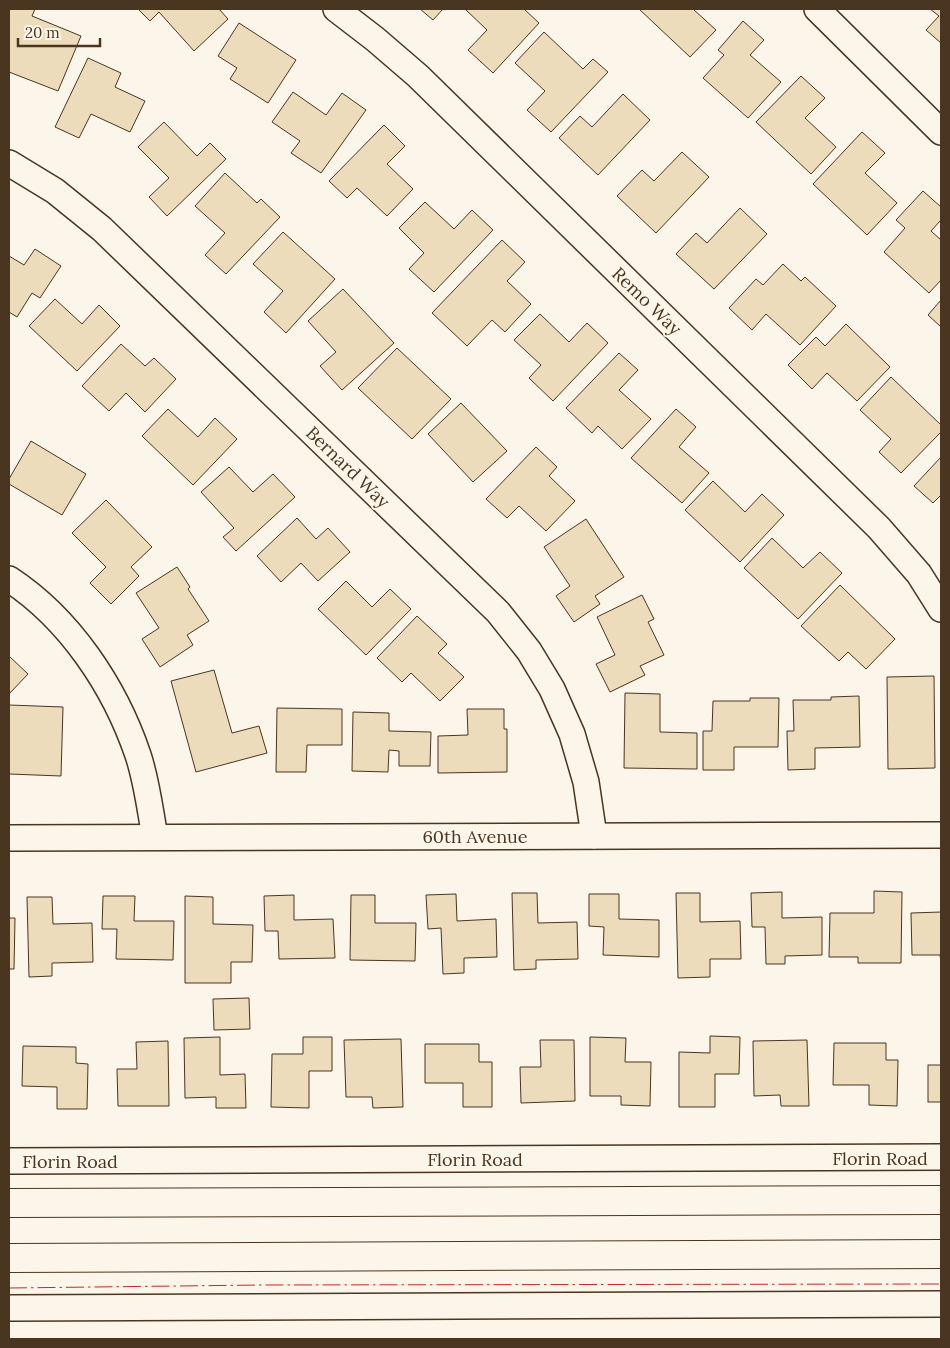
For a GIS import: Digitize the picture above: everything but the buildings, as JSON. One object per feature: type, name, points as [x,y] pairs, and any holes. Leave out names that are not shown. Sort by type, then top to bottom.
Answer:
[{"type":"main road","points":[[9,1203],[941,1200]]},
{"type":"main road","points":[[9,1258],[941,1254]]},
{"type":"street","name":"Remo Way","points":[[336,9],[418,76],[879,528],[919,574],[941,609]]},
{"type":"street","points":[[817,9],[941,132]]},
{"type":"street","name":"Bernard Way","points":[[9,163],[55,191],[102,229],[498,612],[530,651],[552,689],[568,725],[586,782],[594,836]]},
{"type":"street","points":[[9,579],[55,618],[90,659],[117,706],[138,756],[148,796],[155,838]]},
{"type":"street","name":"60th Avenue","points":[[9,838],[941,835]]},
{"type":"street","name":"Florin Road","points":[[9,1161],[941,1157]]},
{"type":"street","points":[[9,1308],[941,1304]]},
{"type":"power","points":[[9,1288],[262,1285],[941,1284]]}]
